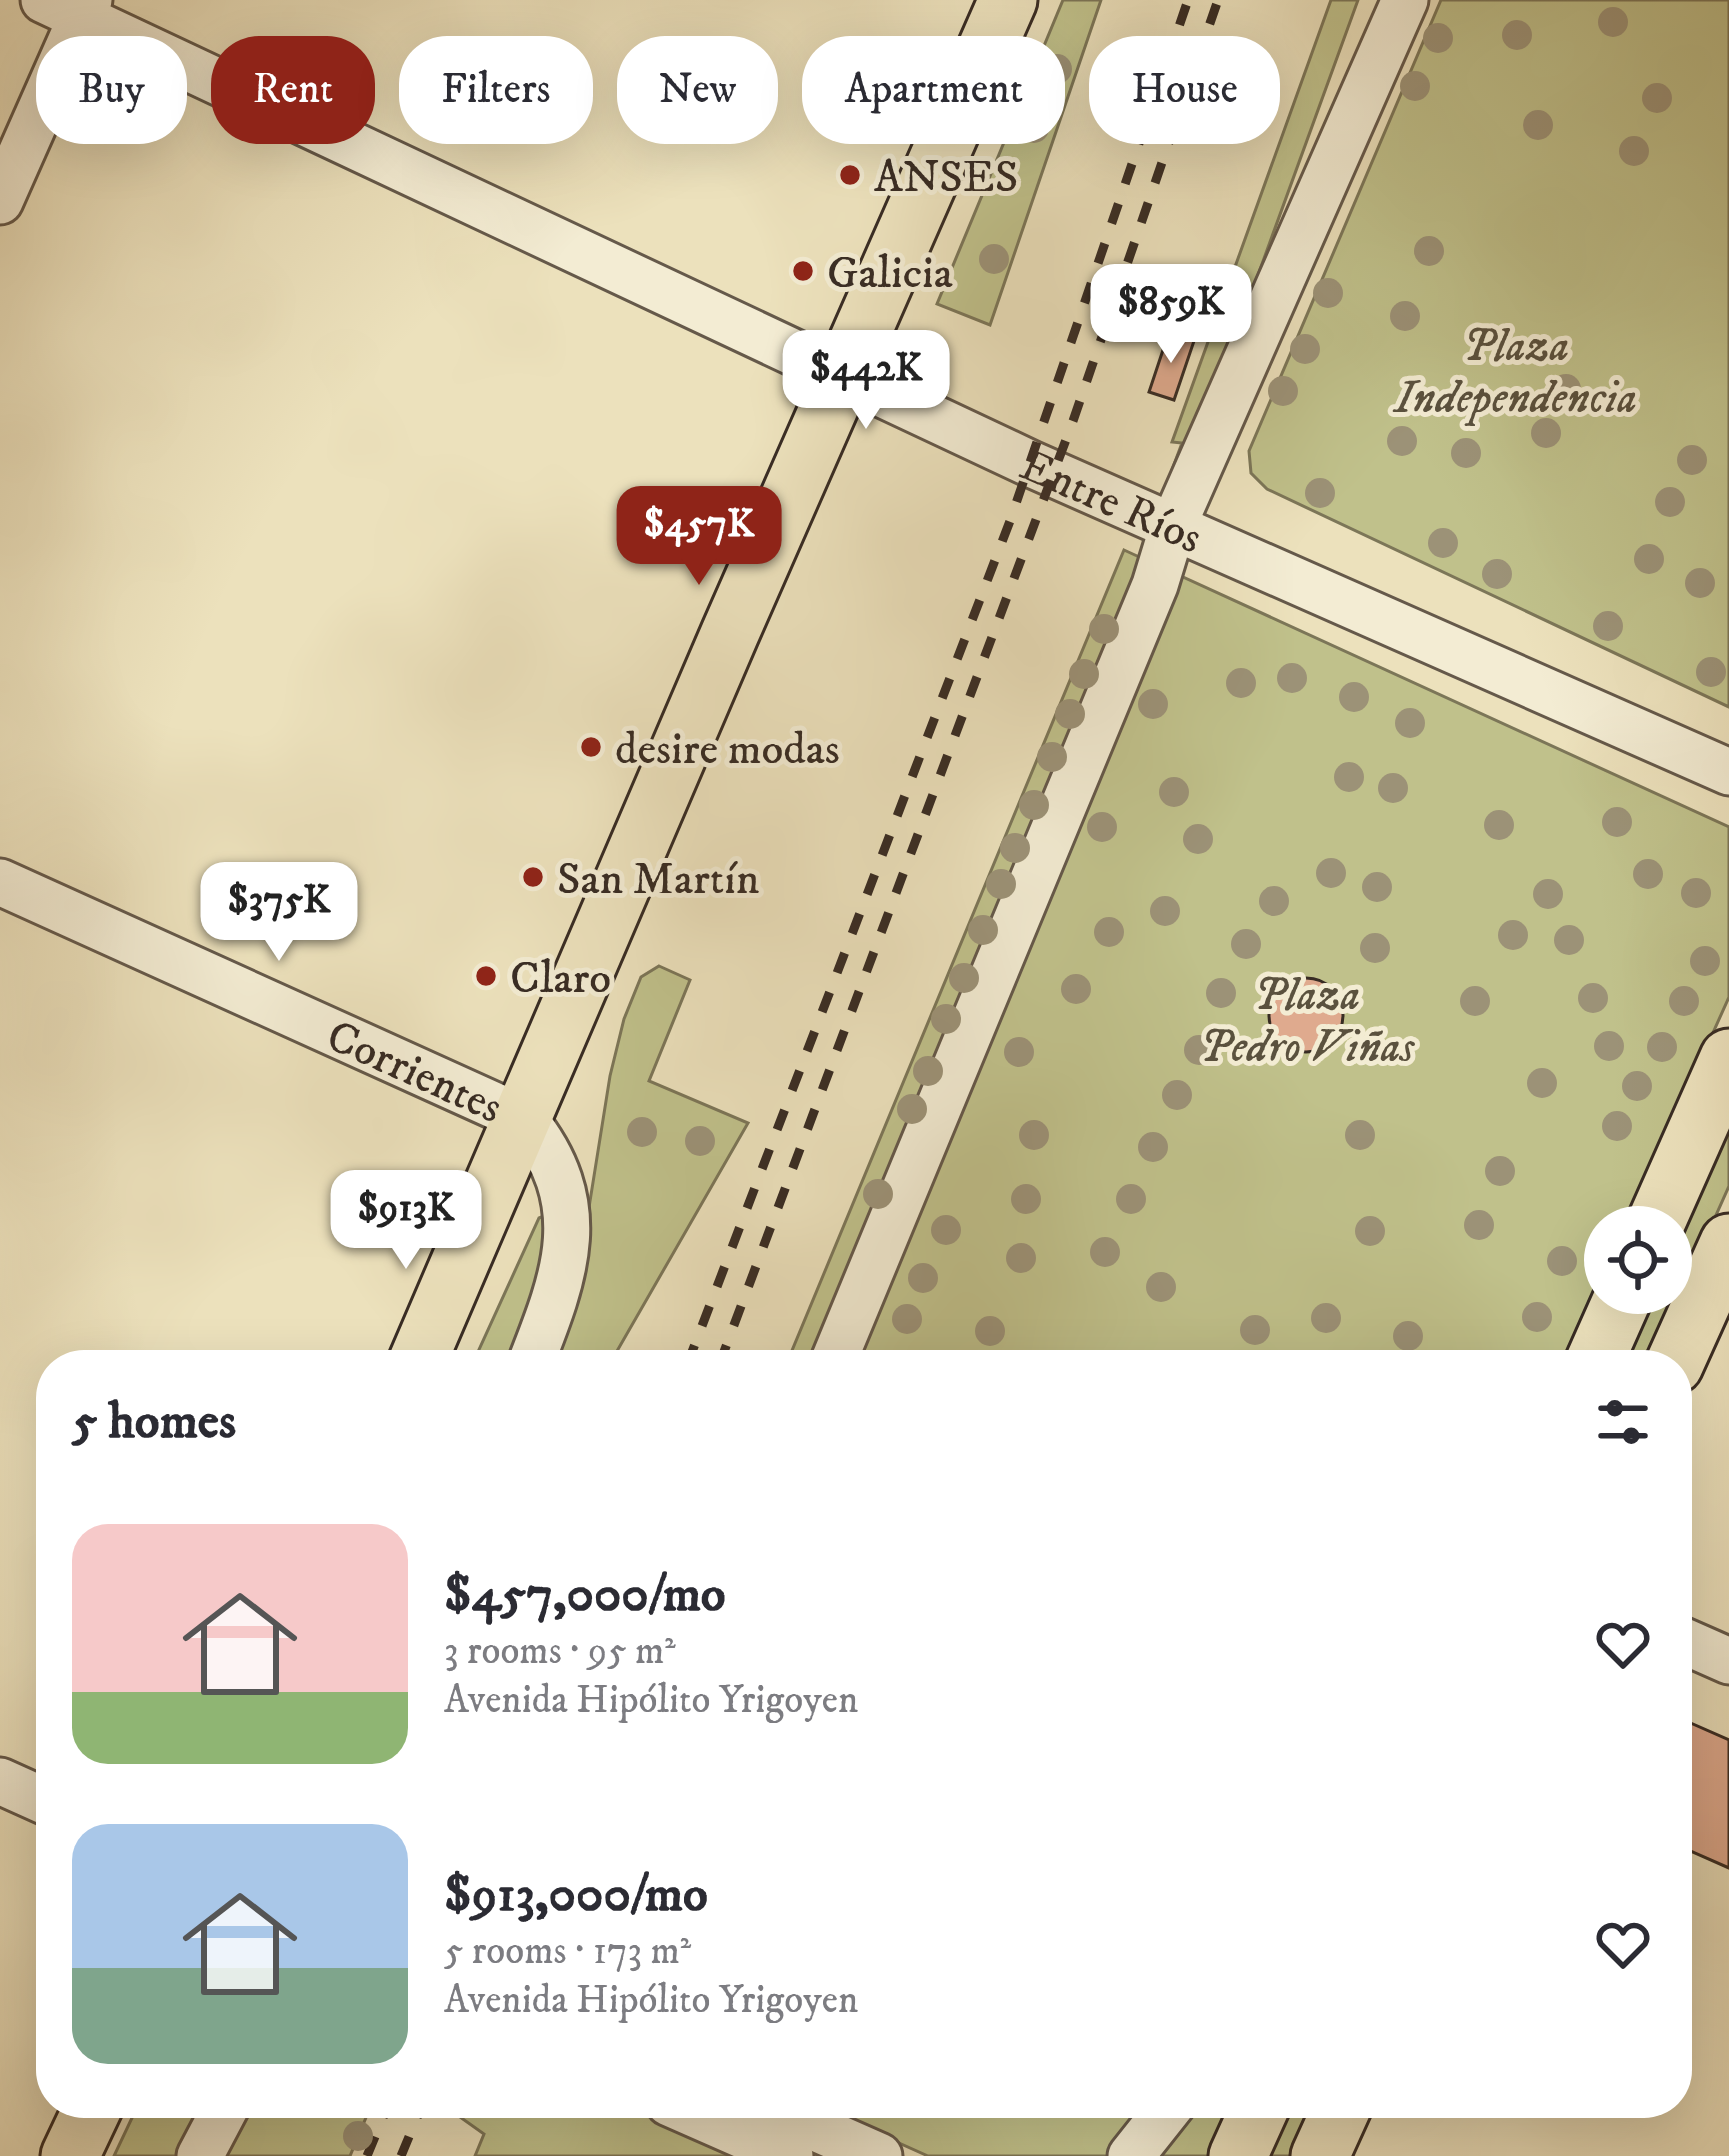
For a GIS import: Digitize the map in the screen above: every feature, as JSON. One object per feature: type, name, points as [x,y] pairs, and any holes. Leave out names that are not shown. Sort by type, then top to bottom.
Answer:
[{"type":"main road","points":[[423,1350],[1008,0]]},
{"type":"main road","points":[[1663,1206],[1729,1058]]},
{"type":"main road","points":[[1681,1350],[1729,1243]]},
{"type":"main road","points":[[1600,1350],[1616,1314]]},
{"type":"main road","points":[[70,2156],[87,2118]]},
{"type":"main road","points":[[1238,2156],[1255,2118]]},
{"type":"main road","points":[[1320,2156],[1337,2118]]},
{"type":"street","points":[[838,1350],[1155,585],[1173,526],[1405,0]]},
{"type":"street","name":"Entre Ríos","points":[[72,6],[844,376],[1729,772]]},
{"type":"street","points":[[0,201],[72,6]]},
{"type":"street","name":"Corrientes","points":[[0,882],[524,1119],[548,1149],[562,1193],[568,1237],[554,1299],[535,1350]]},
{"type":"street","points":[[1692,1645],[1729,1661]]},
{"type":"street","points":[[0,1781],[36,1797]]},
{"type":"street","points":[[200,2156],[221,2118]]},
{"type":"street","points":[[703,2118],[790,2156]]},
{"type":"street","points":[[793,2118],[879,2156]]},
{"type":"street","points":[[1131,2156],[1161,2118]]},
{"type":"green space","points":[[1063,0],[1101,0],[1065,105],[1065,36],[1048,36]]},
{"type":"green space","points":[[1331,0],[1358,0],[1186,473],[1172,470],[1182,443],[1172,442]]},
{"type":"green space","name":"Plaza Independencia","points":[[1441,0],[1729,0],[1729,707],[1267,489],[1251,473],[1249,451]]},
{"type":"green space","points":[[1003,144],[1052,144],[990,325],[937,304]]},
{"type":"green space","name":"Plaza Pedro Viñas","points":[[1124,550],[1729,827],[1729,997],[1635,1206],[1584,1206],[1587,1314],[1571,1350],[792,1350]]},
{"type":"green space","points":[[659,966],[690,980],[649,1081],[748,1123],[618,1350],[554,1350],[579,1270],[610,1076],[624,1019],[641,977]]},
{"type":"green space","points":[[1729,1109],[1729,1186],[1692,1269],[1692,1206],[1686,1206]]},
{"type":"green space","points":[[546,1215],[551,1240],[518,1350],[479,1350],[539,1218]]},
{"type":"green space","points":[[1638,1314],[1672,1314],[1656,1350],[1622,1350]]},
{"type":"green space","points":[[132,2118],[203,2118],[183,2156],[114,2156]]},
{"type":"green space","points":[[238,2118],[366,2118],[350,2156],[218,2156]]},
{"type":"green space","points":[[461,2118],[658,2118],[744,2156],[475,2156],[484,2134]]},
{"type":"green space","points":[[843,2118],[1139,2118],[1108,2156],[928,2156]]},
{"type":"green space","points":[[1185,2118],[1225,2118],[1208,2156],[1158,2156]]},
{"type":"green space","points":[[1278,2118],[1311,2118],[1295,2156],[1261,2156]]},
{"type":"building","points":[[1169,332],[1194,341],[1174,400],[1149,392]]},
{"type":"building","points":[[1306,978],[1332,989],[1343,1015],[1332,1041],[1306,1052],[1280,1041],[1269,1015],[1280,989]]},
{"type":"building","points":[[1692,1724],[1729,1740],[1729,1868],[1692,1852]]},
{"type":"railway","points":[[693,1350],[1010,521],[1188,0]]},
{"type":"railway","points":[[725,1350],[1073,421],[1218,0]]},
{"type":"railway","points":[[367,2156],[383,2118]]},
{"type":"railway","points":[[401,2156],[417,2118]]},
{"type":"place","name":"ANSES","points":[[850,175]]},
{"type":"place","name":"Galicia","points":[[803,271]]},
{"type":"place","name":"desire modas","points":[[591,747]]},
{"type":"place","name":"San Martín","points":[[533,877]]},
{"type":"place","name":"Claro","points":[[486,976]]}]
